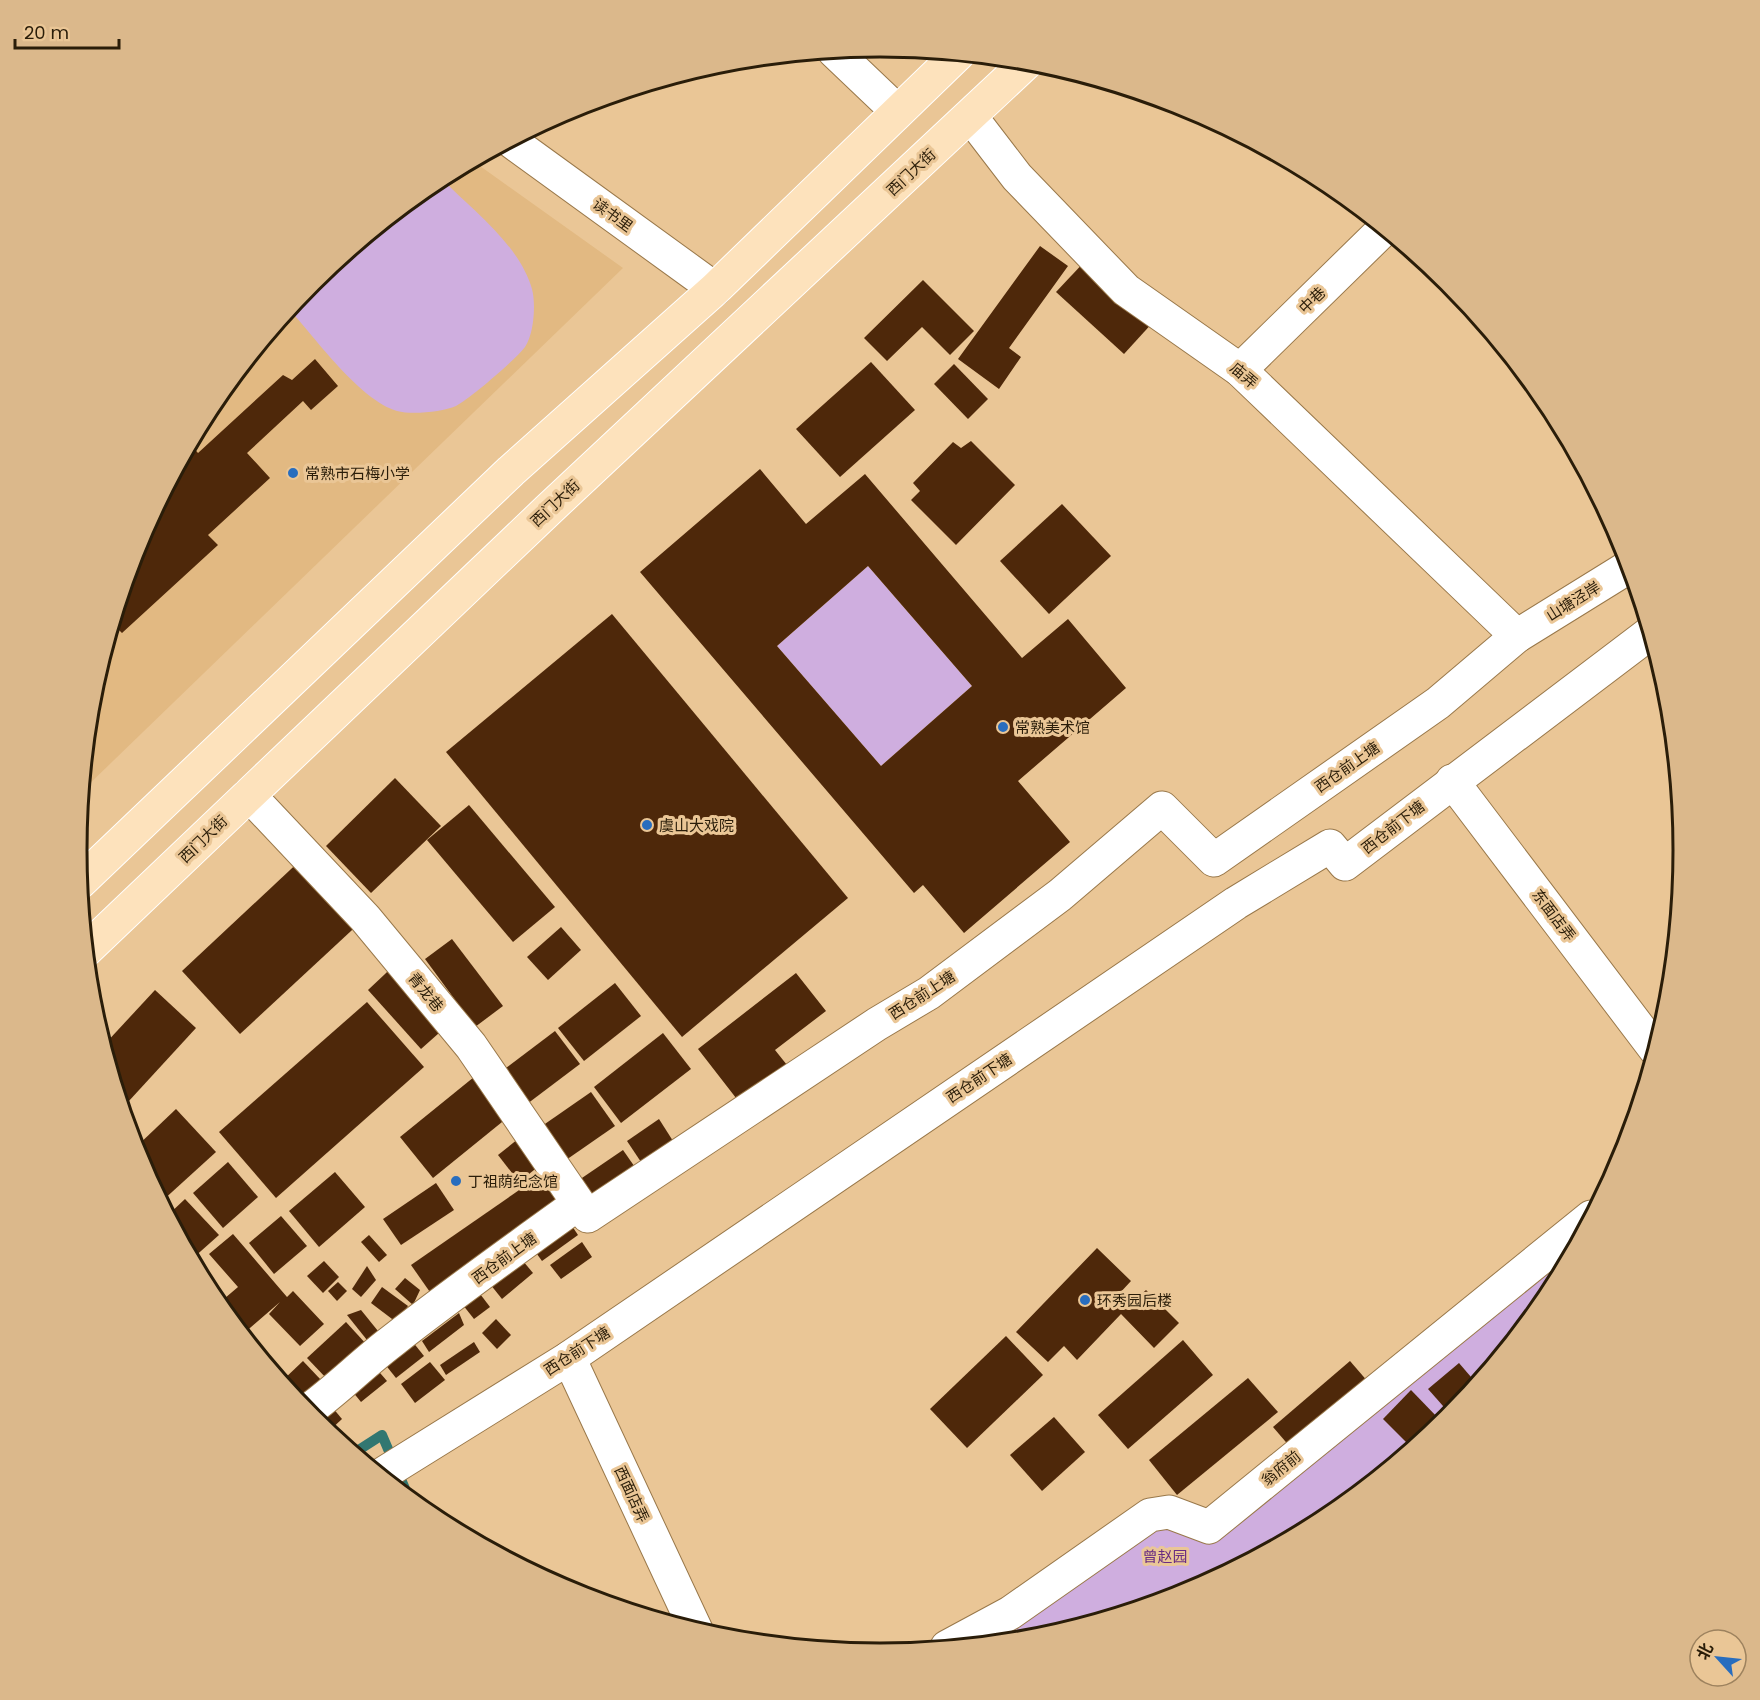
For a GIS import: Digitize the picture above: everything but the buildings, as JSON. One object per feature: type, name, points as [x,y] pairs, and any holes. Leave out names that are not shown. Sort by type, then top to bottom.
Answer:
[{"type":"main road","points":[[88,874],[511,471],[715,289],[951,61]]},
{"type":"main road","name":"西门大街","points":[[93,943],[556,502],[1019,70]]},
{"type":"lane","points":[[842,58],[897,111]]},
{"type":"lane","name":"庙弄","points":[[971,117],[1017,177],[1126,290],[1240,370],[1517,636]]},
{"type":"lane","name":"读书里","points":[[517,145],[715,289]]},
{"type":"lane","name":"中巷","points":[[1240,370],[1379,234]]},
{"type":"lane","name":"山塘泾岸","points":[[1517,636],[1622,571]]},
{"type":"lane","name":"西仓前上塘","points":[[314,1406],[334,1392],[363,1363],[419,1319],[568,1211],[580,1207],[588,1216],[878,1024],[929,993],[1060,895],[1162,808],[1215,860],[1438,703],[1517,636]]},
{"type":"lane","name":"西仓前下塘","points":[[387,1471],[568,1358],[1236,903],[1330,846],[1345,864],[1562,697],[1644,638]]},
{"type":"lane","name":"东面店弄","points":[[1452,782],[1649,1041]]},
{"type":"lane","name":"青龙巷","points":[[249,795],[365,918],[471,1046],[580,1207]]},
{"type":"lane","points":[[1215,860],[1236,903]]},
{"type":"lane","name":"翁府前","points":[[963,1638],[1010,1613],[1150,1515],[1168,1512],[1209,1527],[1577,1227]]},
{"type":"lane","name":"西面店弄","points":[[568,1358],[691,1620]]},
{"type":"shaded area","name":"常熟市石梅小学","points":[[480,166],[623,268],[90,783],[102,695],[114,645],[147,547],[169,499],[193,453],[251,367],[319,289],[397,221]]},
{"type":"green space","points":[[448,185],[506,243],[517,257],[532,289],[534,311],[532,327],[525,347],[463,402],[450,408],[419,413],[397,411],[383,405],[368,395],[325,352],[295,316],[357,254],[397,221]]},
{"type":"green space","points":[[868,566],[972,686],[881,766],[777,646]]},
{"type":"green space","name":"曾赵园","points":[[1563,1254],[1509,1333],[1441,1411],[1363,1479],[1321,1509],[1231,1561],[1183,1583],[1135,1601],[1035,1628],[960,1638],[1150,1515],[1219,1534]]},
{"type":"waterway","points":[[360,1449],[382,1435],[403,1483]]},
{"type":"place","name":"常熟市石梅小学","points":[[293,473]]},
{"type":"place","name":"常熟美术馆","points":[[1003,727]]},
{"type":"place","name":"虞山大戏院","points":[[647,825]]},
{"type":"place","name":"丁祖荫纪念馆","points":[[456,1181]]},
{"type":"place","name":"环秀园后楼","points":[[1085,1300]]}]
